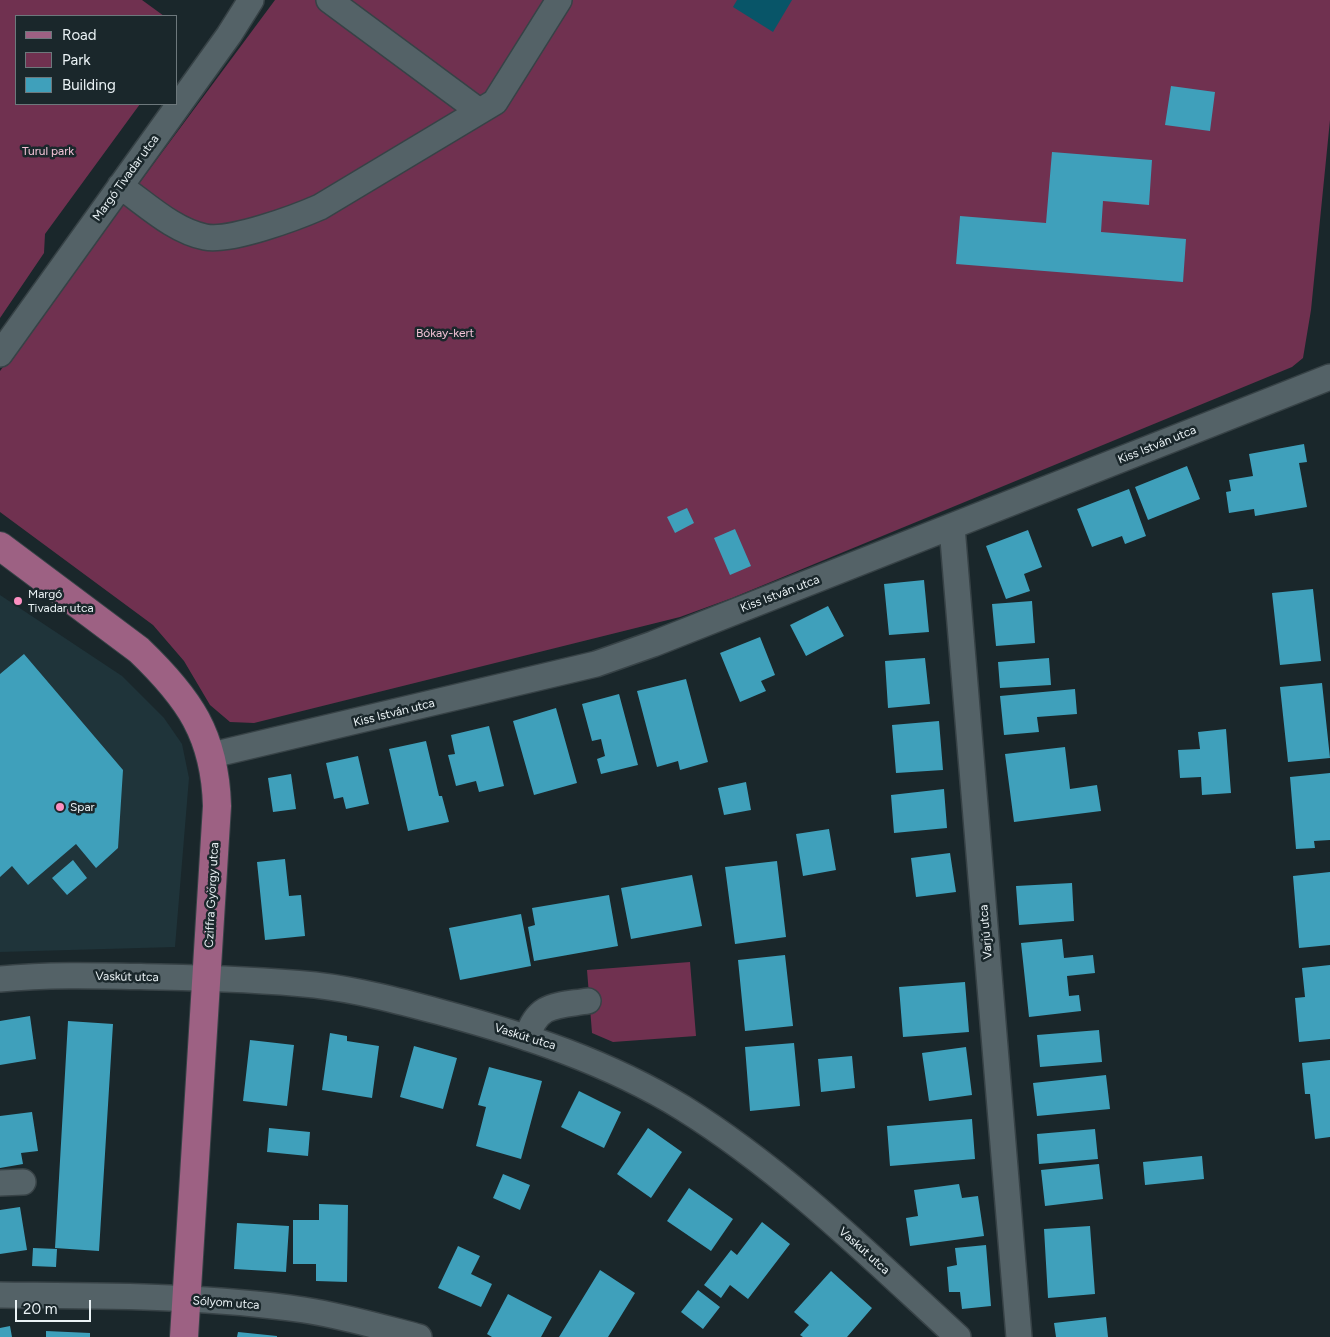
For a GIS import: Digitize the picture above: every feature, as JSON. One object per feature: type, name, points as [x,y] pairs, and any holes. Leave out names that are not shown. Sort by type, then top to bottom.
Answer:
[{"type":"main road","name":"Cziffra György utca","points":[[0,546],[139,650],[185,700],[201,728],[212,755],[216,780],[217,806],[184,1337]]},
{"type":"street","name":"Margó Tivadar utca","points":[[0,354],[229,35],[251,0]]},
{"type":"street","points":[[329,0],[479,111]]},
{"type":"street","points":[[120,186],[187,231],[206,238],[221,238],[298,217],[320,208],[495,102],[559,0]]},
{"type":"street","points":[[1330,371],[1330,384]]},
{"type":"street","name":"Kiss István utca","points":[[212,755],[596,664],[653,644],[1330,377]]},
{"type":"street","name":"Varjú utca","points":[[952,527],[1019,1337]]},
{"type":"street","name":"Vaskút utca","points":[[0,979],[32,976],[207,978],[316,985],[378,996],[561,1048],[640,1085],[683,1108],[730,1141],[852,1240],[958,1337]]},
{"type":"street","points":[[527,1038],[532,1022],[544,1009],[588,1001]]},
{"type":"street","name":"Sólyom utca","points":[[0,1295],[125,1296],[252,1303],[305,1310],[364,1322],[419,1337]]},
{"type":"shaded area","points":[[0,595],[122,676],[164,718],[182,744],[189,778],[175,947],[0,952]]},
{"type":"green space","name":"Turul park","points":[[0,0],[142,0],[163,15],[15,15],[15,105],[139,105],[45,234],[44,253],[0,318]]},
{"type":"green space","name":"Bókay-kert","points":[[275,0],[1330,0],[1330,120],[1311,310],[1303,358],[1292,367],[732,598],[680,617],[254,723],[230,722],[210,705],[184,661],[153,625],[0,512],[0,371]]},
{"type":"green space","points":[[690,962],[696,1036],[613,1042],[592,1033],[587,970]]},
{"type":"water","points":[[737,0],[792,0],[773,32],[733,7]]},
{"type":"building","points":[[1171,86],[1215,92],[1210,131],[1165,125]]},
{"type":"building","points":[[1052,152],[1152,160],[1149,205],[1103,201],[1101,232],[1186,239],[1183,282],[956,264],[960,216],[1046,223]]},
{"type":"building","points":[[1304,444],[1307,462],[1299,463],[1307,507],[1255,516],[1254,509],[1229,513],[1226,492],[1231,491],[1229,480],[1253,476],[1249,454]]},
{"type":"building","points":[[1187,466],[1200,499],[1148,520],[1135,487]]},
{"type":"building","points":[[1129,489],[1146,536],[1125,544],[1122,536],[1092,547],[1077,509]]},
{"type":"building","points":[[687,508],[694,523],[675,533],[667,517]]},
{"type":"building","points":[[735,529],[751,566],[730,575],[714,538]]},
{"type":"building","points":[[1028,530],[1042,567],[1024,574],[1030,591],[1006,599],[986,546]]},
{"type":"building","points":[[924,580],[929,632],[889,635],[884,584]]},
{"type":"building","points":[[1313,589],[1321,661],[1280,665],[1272,593]]},
{"type":"building","points":[[1032,601],[1035,643],[996,646],[992,604]]},
{"type":"building","points":[[828,606],[844,636],[806,656],[790,625]]},
{"type":"building","points":[[760,637],[775,675],[761,681],[766,691],[740,702],[720,653]]},
{"type":"building","name":"Spar","points":[[24,654],[123,770],[118,848],[96,868],[76,844],[28,885],[12,866],[0,877],[0,674]]},
{"type":"building","points":[[925,658],[930,704],[888,708],[885,661]]},
{"type":"building","points":[[1049,658],[1051,685],[1000,688],[998,662]]},
{"type":"building","points":[[686,679],[708,762],[680,770],[678,761],[657,767],[637,691]]},
{"type":"building","points":[[1322,683],[1330,758],[1288,762],[1280,687]]},
{"type":"building","points":[[1075,689],[1077,714],[1037,717],[1039,732],[1004,735],[1000,696]]},
{"type":"building","points":[[619,694],[638,765],[601,774],[597,759],[605,756],[601,739],[592,741],[582,704]]},
{"type":"building","points":[[556,708],[577,783],[534,795],[513,721]]},
{"type":"building","points":[[939,721],[943,770],[896,773],[892,725]]},
{"type":"building","points":[[489,726],[504,786],[479,792],[476,781],[456,786],[448,755],[455,754],[451,735]]},
{"type":"building","points":[[1226,729],[1231,793],[1202,795],[1201,777],[1180,778],[1178,750],[1200,749],[1198,732]]},
{"type":"building","points":[[426,741],[439,796],[442,796],[449,822],[408,831],[389,749]]},
{"type":"building","points":[[1065,747],[1070,789],[1097,785],[1101,811],[1014,822],[1005,754]]},
{"type":"building","points":[[358,756],[369,804],[346,809],[343,797],[334,799],[326,763]]},
{"type":"building","points":[[1330,773],[1330,840],[1314,841],[1315,848],[1296,849],[1290,777]]},
{"type":"building","points":[[291,774],[296,809],[273,812],[268,778]]},
{"type":"building","points":[[746,782],[751,810],[724,815],[718,788]]},
{"type":"building","points":[[944,789],[947,828],[894,833],[891,795]]},
{"type":"building","points":[[829,829],[836,870],[803,876],[796,834]]},
{"type":"building","points":[[950,853],[956,892],[916,897],[911,858]]},
{"type":"building","points":[[285,859],[289,896],[301,895],[305,936],[265,940],[257,862]]},
{"type":"building","points":[[73,860],[87,878],[67,895],[52,878]]},
{"type":"building","points":[[777,861],[786,937],[735,944],[725,867]]},
{"type":"building","points":[[1330,872],[1330,945],[1299,948],[1293,876]]},
{"type":"building","points":[[692,875],[702,926],[631,939],[621,888]]},
{"type":"building","points":[[1072,883],[1074,921],[1019,925],[1016,886]]},
{"type":"building","points":[[609,895],[618,946],[534,961],[528,927],[535,925],[532,908]]},
{"type":"building","points":[[521,914],[531,966],[460,980],[449,928]]},
{"type":"building","points":[[1062,939],[1064,958],[1093,955],[1095,973],[1067,976],[1069,996],[1079,995],[1081,1011],[1029,1017],[1021,943]]},
{"type":"building","points":[[785,955],[793,1026],[745,1031],[738,960]]},
{"type":"building","points":[[1330,965],[1330,1039],[1299,1042],[1295,998],[1305,997],[1302,968]]},
{"type":"building","points":[[965,982],[969,1032],[903,1037],[899,987]]},
{"type":"building","points":[[30,1016],[36,1059],[0,1065],[0,1021]]},
{"type":"building","points":[[68,1021],[113,1024],[99,1251],[55,1248]]},
{"type":"building","points":[[1099,1030],[1102,1062],[1040,1067],[1037,1035]]},
{"type":"building","points":[[330,1033],[347,1036],[347,1041],[379,1046],[372,1098],[322,1090]]},
{"type":"building","points":[[250,1040],[294,1045],[287,1106],[243,1101]]},
{"type":"building","points":[[794,1043],[800,1106],[750,1111],[745,1047]]},
{"type":"building","points":[[414,1046],[457,1058],[443,1109],[400,1097]]},
{"type":"building","points":[[966,1047],[972,1095],[929,1101],[922,1053]]},
{"type":"building","points":[[852,1056],[855,1088],[821,1092],[818,1059]]},
{"type":"building","points":[[1330,1060],[1330,1137],[1315,1139],[1310,1094],[1305,1094],[1302,1063]]},
{"type":"building","points":[[489,1067],[542,1081],[521,1159],[476,1146],[486,1107],[478,1105]]},
{"type":"building","points":[[1106,1075],[1110,1109],[1037,1116],[1033,1083]]},
{"type":"building","points":[[579,1091],[621,1112],[604,1148],[561,1127]]},
{"type":"building","points":[[32,1112],[38,1151],[21,1153],[23,1164],[0,1168],[0,1116]]},
{"type":"building","points":[[972,1119],[975,1159],[890,1166],[887,1126]]},
{"type":"building","points":[[269,1128],[310,1132],[308,1156],[267,1152]]},
{"type":"building","points":[[648,1128],[682,1152],[651,1198],[617,1174]]},
{"type":"building","points":[[1095,1129],[1098,1159],[1039,1164],[1037,1134]]},
{"type":"building","points":[[1202,1156],[1204,1179],[1145,1185],[1143,1162]]},
{"type":"building","points":[[1099,1164],[1103,1199],[1045,1206],[1041,1170]]},
{"type":"building","points":[[503,1174],[530,1185],[520,1210],[493,1198]]},
{"type":"building","points":[[959,1184],[962,1198],[978,1196],[984,1236],[910,1246],[906,1218],[918,1216],[914,1190]]},
{"type":"building","points":[[689,1188],[733,1219],[711,1251],[667,1221]]},
{"type":"building","points":[[319,1204],[348,1205],[347,1282],[316,1281],[316,1264],[293,1264],[293,1220],[319,1220]]},
{"type":"building","points":[[20,1207],[27,1250],[0,1254],[0,1210]]},
{"type":"building","points":[[762,1222],[790,1244],[748,1299],[730,1285],[721,1298],[704,1285],[731,1250],[737,1255]]},
{"type":"building","points":[[237,1223],[289,1226],[286,1272],[234,1269]]},
{"type":"building","points":[[1090,1226],[1095,1294],[1048,1298],[1044,1229]]},
{"type":"building","points":[[986,1245],[991,1306],[962,1309],[960,1292],[949,1292],[947,1267],[957,1265],[955,1248]]},
{"type":"building","points":[[458,1246],[480,1256],[471,1274],[492,1284],[481,1307],[438,1288]]},
{"type":"building","points":[[33,1248],[57,1249],[56,1267],[32,1266]]},
{"type":"building","points":[[600,1270],[635,1293],[608,1337],[559,1337]]},
{"type":"building","points":[[831,1271],[872,1308],[847,1337],[803,1337],[800,1335],[809,1325],[794,1312]]},
{"type":"building","points":[[698,1290],[720,1307],[703,1329],[681,1312]]},
{"type":"building","points":[[508,1294],[552,1317],[541,1337],[492,1337],[487,1334]]},
{"type":"building","points":[[1106,1317],[1108,1337],[1056,1337],[1054,1323]]},
{"type":"building","points":[[10,1326],[12,1337],[0,1337],[0,1328]]},
{"type":"building","points":[[46,1331],[90,1333],[90,1337],[46,1337]]},
{"type":"building","points":[[238,1332],[277,1336],[277,1337],[237,1337]]},
{"type":"place","name":"Margó Tivadar utca","points":[[18,601]]},
{"type":"place","name":"Spar","points":[[60,807]]}]
